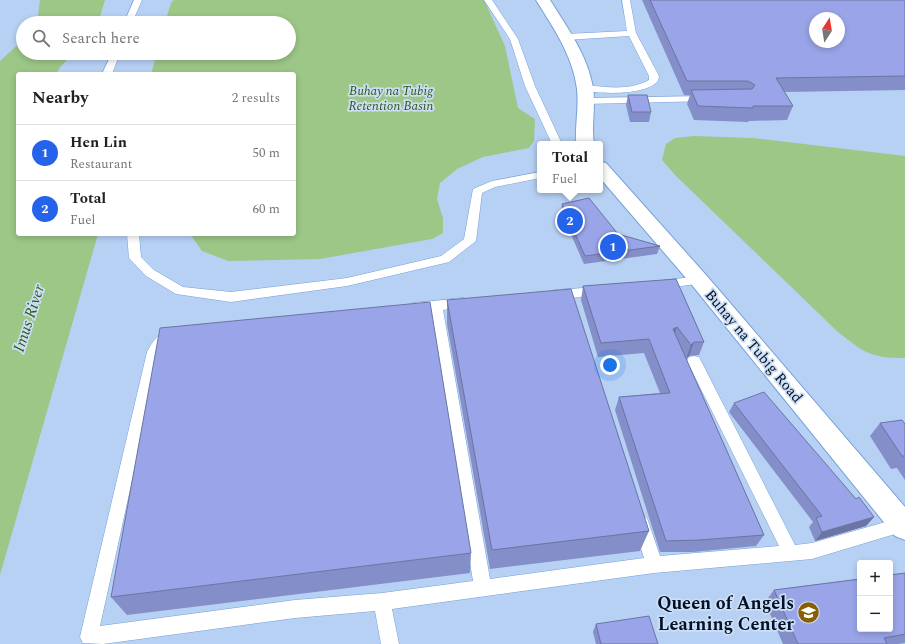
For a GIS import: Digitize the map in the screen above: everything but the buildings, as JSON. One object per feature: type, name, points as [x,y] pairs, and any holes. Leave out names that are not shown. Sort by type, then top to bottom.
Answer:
[{"type":"main road","points":[[543,0],[566,37],[585,94],[585,141]]},
{"type":"main road","name":"Buhay na Tubig Road","points":[[603,170],[699,280],[904,525]]},
{"type":"lane","points":[[131,16],[138,0]]},
{"type":"lane","points":[[488,0],[514,39],[530,86],[556,141]]},
{"type":"lane","points":[[585,94],[648,85],[653,81],[654,76],[632,33],[626,0]]},
{"type":"lane","points":[[566,37],[632,33]]},
{"type":"lane","points":[[108,72],[113,60]]},
{"type":"lane","points":[[585,94],[713,99]]},
{"type":"lane","points":[[132,236],[135,258],[150,273],[180,291],[231,297],[347,282],[445,259],[470,241],[477,191],[492,184],[537,176]]},
{"type":"lane","points":[[648,286],[699,280]]},
{"type":"lane","points":[[538,296],[616,289]]},
{"type":"lane","points":[[570,293],[574,308]]},
{"type":"lane","points":[[397,309],[475,302]]},
{"type":"lane","points":[[436,306],[483,588]]},
{"type":"lane","points":[[180,330],[165,336],[154,352],[89,641],[295,609],[382,602],[654,565],[812,551],[904,525]]},
{"type":"lane","points":[[694,361],[791,553]]},
{"type":"lane","points":[[638,512],[654,565]]},
{"type":"lane","points":[[382,602],[390,644]]},
{"type":"water","points":[[40,0],[105,0],[100,16],[38,16]]},
{"type":"water","name":"Buhay na Tubig Retention Basin","points":[[174,0],[484,0],[505,46],[518,108],[535,119],[534,141],[529,148],[483,157],[457,169],[440,183],[437,199],[443,218],[443,233],[432,239],[320,259],[228,261],[202,251],[191,236],[296,236],[296,72],[152,72],[155,60],[296,60],[296,16],[167,16],[171,3]]},
{"type":"water","name":"Imus River","points":[[16,46],[16,60],[67,60],[57,72],[16,72],[16,236],[97,236],[0,575],[0,61]]},
{"type":"water","points":[[694,136],[753,138],[905,156],[905,358],[884,357],[869,353],[862,350],[839,333],[676,176],[662,160],[666,144],[675,138]]},
{"type":"place","name":"Total","points":[[570,221]]},
{"type":"place","name":"Hen Lin","points":[[613,247]]},
{"type":"place","name":"Queen of Angels Learning Center","points":[[809,613]]}]
